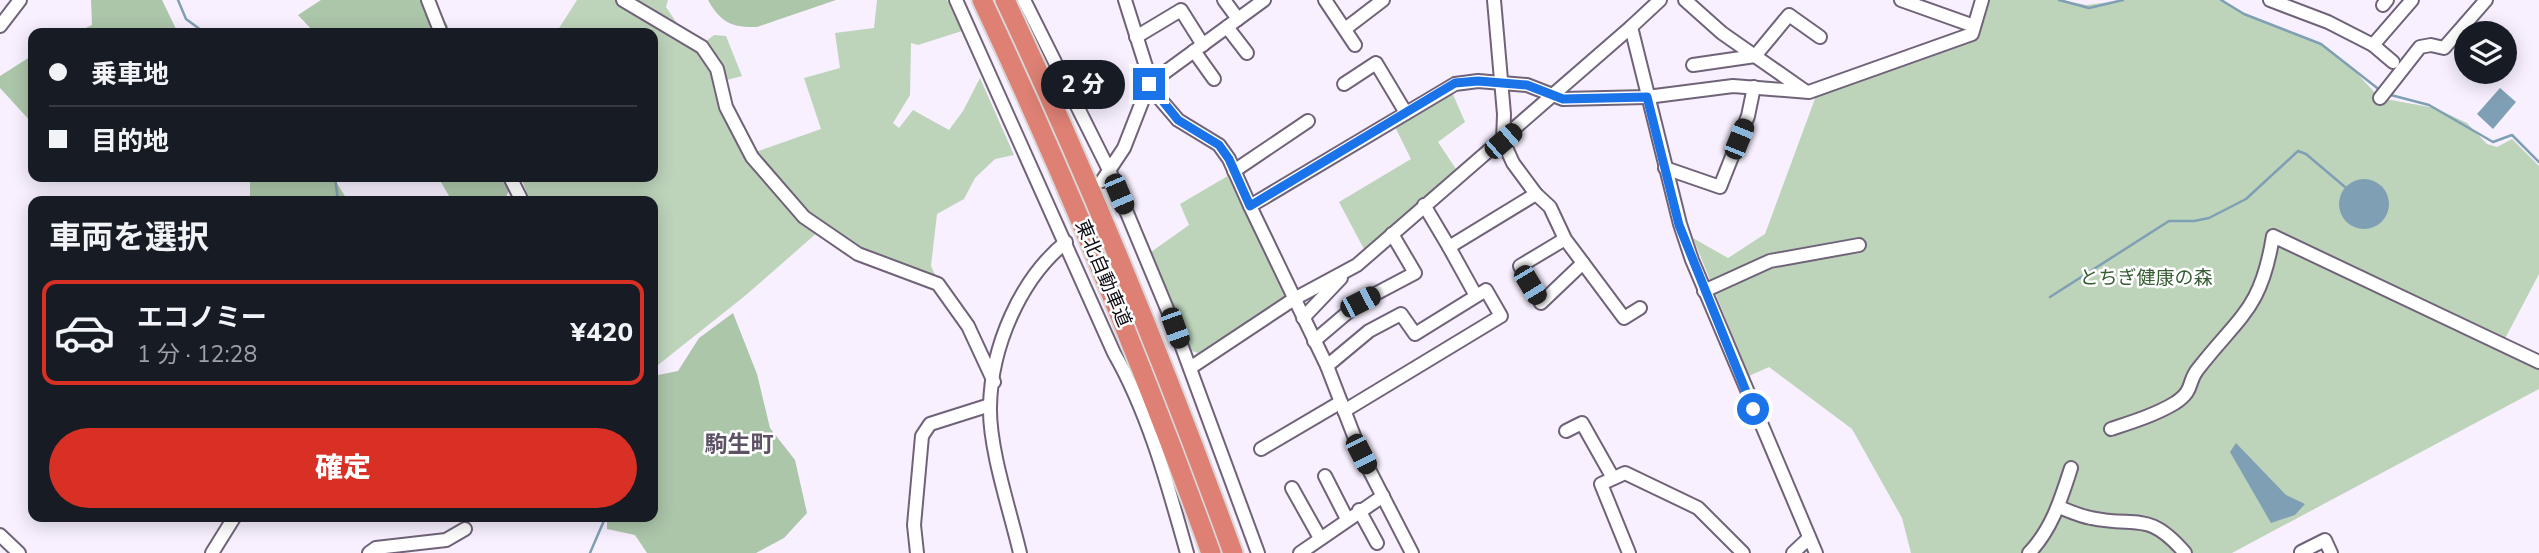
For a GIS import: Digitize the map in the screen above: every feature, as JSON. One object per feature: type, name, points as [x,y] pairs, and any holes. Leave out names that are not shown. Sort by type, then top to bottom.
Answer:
[{"type":"highway","name":"東北自動車道","points":[[982,0],[1050,147],[1126,327],[1211,553]]},
{"type":"highway","name":"東北自動車道","points":[[1005,0],[1094,194],[1140,306],[1233,553]]},
{"type":"street","points":[[0,26],[20,0]]},
{"type":"street","points":[[428,0],[439,28]]},
{"type":"street","points":[[623,0],[702,47],[718,69],[726,107],[752,157],[804,216],[858,254],[938,284],[968,326],[993,382]]},
{"type":"street","points":[[956,0],[1054,202],[1066,242],[1127,376],[1168,486],[1187,553]]},
{"type":"street","points":[[1024,0],[1190,368],[1258,553]]},
{"type":"street","points":[[1125,0],[1149,84],[1178,120],[1219,145],[1234,171],[1326,366],[1382,496],[1412,553]]},
{"type":"street","points":[[1224,0],[1238,19]]},
{"type":"street","points":[[1106,177],[1124,148],[1149,84],[1264,0]]},
{"type":"street","points":[[1325,0],[1356,45]]},
{"type":"street","points":[[1345,29],[1383,0]]},
{"type":"street","points":[[1494,0],[1503,141],[1513,163],[1536,194],[1550,207],[1566,239],[1624,318],[1640,308]]},
{"type":"street","points":[[1303,318],[1348,270],[1555,96],[1660,0]]},
{"type":"street","points":[[1685,0],[1722,33],[1805,92]]},
{"type":"street","points":[[1902,0],[1974,26]]},
{"type":"street","points":[[1250,206],[1455,83],[1527,85],[1563,99],[1647,97],[1734,86],[1805,92],[1972,34],[1982,0]]},
{"type":"street","points":[[2270,0],[2328,22],[2372,45],[2393,62]]},
{"type":"street","points":[[2372,45],[2412,0]]},
{"type":"street","points":[[2384,94],[2420,47],[2431,45],[2444,48],[2486,0]]},
{"type":"street","points":[[1136,37],[1181,10],[1214,79]]},
{"type":"street","points":[[1693,65],[1755,56],[1789,15],[1821,37]]},
{"type":"street","points":[[1227,27],[1248,53]]},
{"type":"street","points":[[1631,27],[1679,225],[1704,291],[1816,553]]},
{"type":"street","points":[[1344,84],[1376,64],[1406,113]]},
{"type":"street","points":[[1665,168],[1720,187],[1748,116],[1754,88]]},
{"type":"street","points":[[1234,171],[1308,121]]},
{"type":"street","points":[[1449,247],[1536,194]]},
{"type":"street","points":[[1424,205],[1475,294]]},
{"type":"street","points":[[1314,341],[1360,302],[1415,273],[1392,234]]},
{"type":"street","points":[[2111,429],[2148,416],[2176,402],[2192,389],[2196,371],[2240,323],[2258,294],[2268,267],[2273,236],[2539,362]]},
{"type":"street","points":[[1566,239],[1520,266],[1541,303],[1583,264]]},
{"type":"street","points":[[1020,553],[992,428],[990,405],[993,382],[1005,329],[1026,286],[1039,265],[1066,242]]},
{"type":"street","points":[[1704,291],[1770,261],[1859,245]]},
{"type":"street","points":[[1190,368],[1294,299],[1348,270]]},
{"type":"street","points":[[1261,449],[1343,407],[1501,316],[1486,290],[1475,294],[1415,334],[1401,314],[1369,331],[1326,366]]},
{"type":"street","points":[[916,553],[915,525],[922,436],[930,424],[990,405]]},
{"type":"street","points":[[1566,431],[1582,423],[1613,478]]},
{"type":"street","points":[[2029,553],[2046,531],[2059,507],[2071,468]]},
{"type":"street","points":[[1629,553],[1601,484],[1625,472],[1699,508],[1743,553]]},
{"type":"street","points":[[1325,476],[1347,519]]},
{"type":"street","points":[[1292,488],[1317,545]]},
{"type":"street","points":[[1300,553],[1317,545],[1347,519],[1382,496]]},
{"type":"street","points":[[2059,507],[2091,518],[2144,521],[2168,534],[2185,553]]},
{"type":"street","points":[[1359,510],[1377,543]]},
{"type":"street","points":[[212,553],[231,522]]},
{"type":"street","points":[[369,553],[376,548],[446,540],[465,529]]},
{"type":"street","points":[[0,535],[19,553]]},
{"type":"street","points":[[1793,553],[1809,538]]},
{"type":"street","points":[[2301,552],[2325,540],[2331,553]]},
{"type":"green space","points":[[91,0],[162,0],[176,28],[86,28],[92,25]]},
{"type":"green space","points":[[321,0],[430,0],[448,26],[310,28],[298,15]]},
{"type":"green space","points":[[577,0],[668,0],[666,7],[695,50],[714,35],[726,36],[742,76],[719,82],[738,129],[767,181],[797,214],[818,232],[746,295],[658,365],[658,196],[528,196],[523,182],[658,182],[658,28],[559,28]]},
{"type":"green space","points":[[708,0],[836,0],[757,27],[748,27],[734,25],[722,18]]},
{"type":"green space","points":[[877,0],[947,0],[962,31],[918,45],[911,43],[910,95],[893,123],[899,128],[913,110],[949,130],[963,111],[980,78],[1014,155],[995,159],[975,178],[964,199],[937,214],[931,266],[937,279],[850,249],[816,223],[753,153],[821,129],[804,78],[840,68],[835,33],[874,28]]},
{"type":"green space","name":"とちぎ健康の森","points":[[1989,0],[2063,0],[2086,5],[2126,0],[2221,0],[2244,14],[2321,44],[2348,64],[2380,98],[2435,108],[2467,123],[2487,144],[2497,147],[2512,139],[2539,166],[2539,274],[2499,350],[2539,367],[2539,389],[2232,553],[1911,553],[1902,518],[1852,429],[1769,367],[1749,376],[1693,238],[1728,258],[1765,234],[1816,96],[1979,38]]},
{"type":"green space","points":[[28,58],[28,119],[0,88],[0,76]]},
{"type":"green space","points":[[1451,90],[1465,122],[1438,142],[1456,169],[1365,251],[1339,202],[1411,159],[1394,125]]},
{"type":"green space","points":[[1231,174],[1285,291],[1283,299],[1198,353],[1189,350],[1151,252],[1189,225],[1180,204]]},
{"type":"green space","points":[[250,182],[336,182],[345,196],[250,196]]},
{"type":"green space","points":[[441,182],[513,182],[506,196],[449,196]]},
{"type":"green space","points":[[733,313],[757,374],[770,428],[795,460],[807,513],[784,538],[756,553],[647,553],[635,535],[607,529],[607,522],[658,522],[658,375],[678,371],[699,338]]},
{"type":"water","points":[[2500,88],[2516,102],[2493,129],[2477,114]]},
{"type":"water","points":[[2364,179],[2382,186],[2389,204],[2382,222],[2364,229],[2346,222],[2339,204],[2346,186]]},
{"type":"water","points":[[2236,443],[2286,495],[2305,504],[2295,515],[2271,523],[2230,452]]},
{"type":"waterway","points":[[178,0],[186,19],[198,28]]},
{"type":"waterway","points":[[2059,0],[2089,8],[2123,0]]},
{"type":"waterway","points":[[2221,0],[2244,14],[2321,44],[2381,91]]},
{"type":"waterway","points":[[2387,94],[2429,105],[2493,142],[2512,135],[2539,162]]},
{"type":"waterway","points":[[2050,297],[2169,221],[2209,218],[2246,199],[2298,151],[2306,154],[2345,187]]},
{"type":"waterway","points":[[336,182],[337,196]]},
{"type":"waterway","points":[[590,553],[603,522]]},
{"type":"tunnel","points":[[1059,200],[1095,184]]},
{"type":"district","name":"駒生町","points":[[739,444]]},
{"type":"route","points":[[1149,84],[1178,120],[1219,145],[1229,159],[1250,206],[1455,83],[1478,81],[1527,85],[1563,99],[1647,97],[1679,225],[1753,409]]}]
